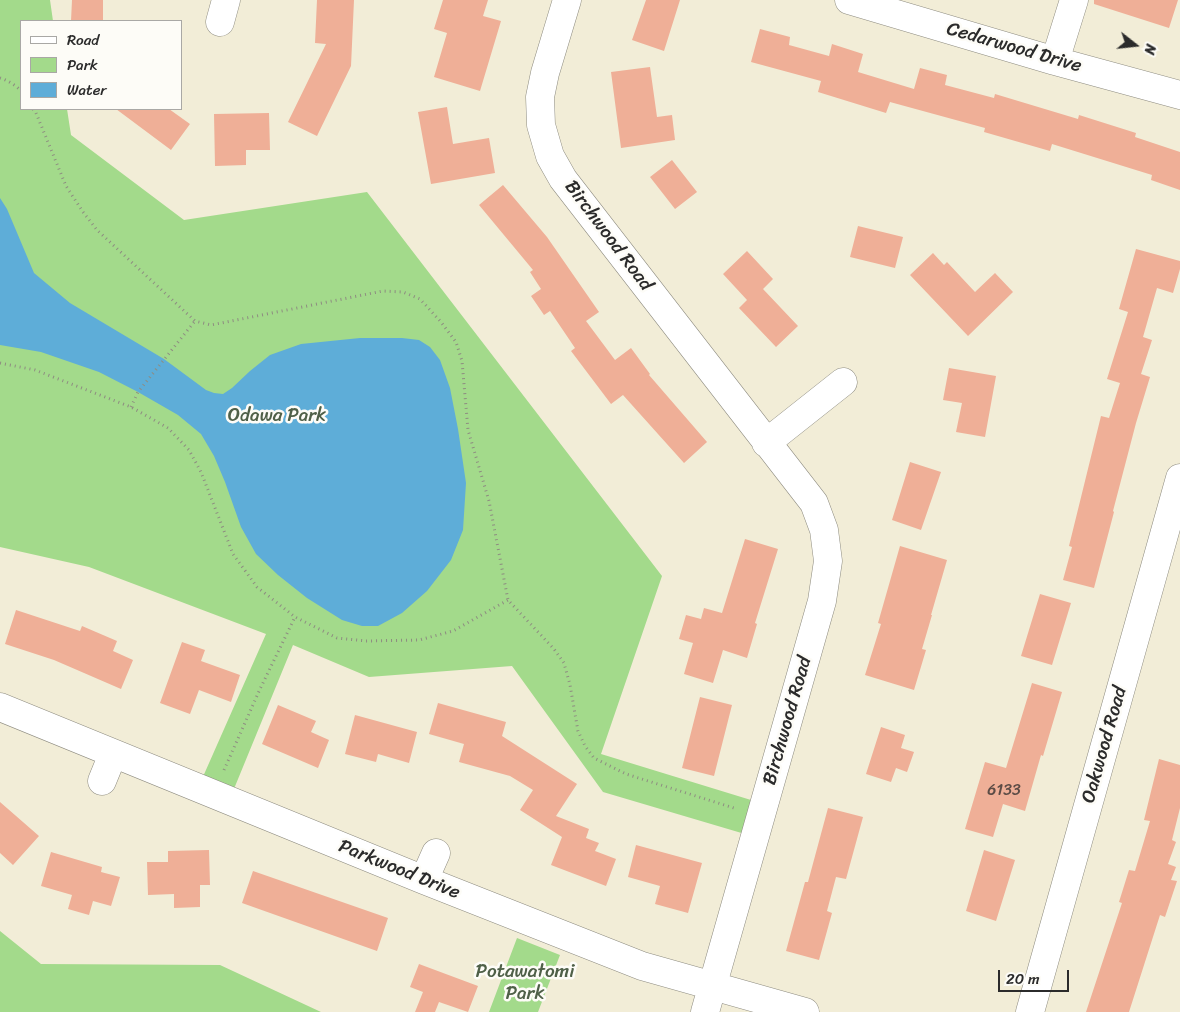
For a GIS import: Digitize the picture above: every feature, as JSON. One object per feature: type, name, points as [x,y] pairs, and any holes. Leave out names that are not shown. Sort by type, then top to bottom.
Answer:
[{"type":"street","name":"Birchwood Road","points":[[567,0],[545,73],[540,97],[540,124],[550,156],[563,179],[814,503],[824,530],[828,561],[822,601],[705,1012]]},
{"type":"street","name":"Cedarwood Drive","points":[[849,0],[1180,94]]},
{"type":"street","points":[[1055,60],[1074,0]]},
{"type":"street","points":[[766,443],[843,382]]},
{"type":"street","name":"Oakwood Road","points":[[1030,1012],[1180,478]]},
{"type":"street","name":"Parkwood Drive","points":[[0,707],[424,880],[642,966],[805,1012]]},
{"type":"street","points":[[102,781],[113,754]]},
{"type":"street","points":[[424,880],[436,853]]},
{"type":"path","points":[[0,78],[20,90]]},
{"type":"path","points":[[34,110],[66,186],[82,212],[97,230],[195,321],[211,325],[383,291],[403,292],[420,299],[456,342],[462,361],[468,430],[489,501],[508,600],[564,662],[578,731],[585,746],[594,758],[626,774],[761,816]]},
{"type":"path","points":[[131,407],[138,392],[195,321]]},
{"type":"path","points":[[0,363],[35,370],[131,407],[168,428],[189,450],[201,472],[233,554],[257,587],[295,616],[337,638],[366,641],[419,640],[453,632],[508,600]]},
{"type":"path","points":[[213,794],[295,616]]},
{"type":"green space","name":"Odawa Park","points":[[0,0],[50,0],[53,20],[20,20],[20,110],[67,110],[71,135],[184,220],[367,192],[662,576],[601,754],[764,804],[755,837],[603,792],[512,666],[369,677],[293,645],[229,801],[198,788],[266,634],[89,567],[0,547]]},
{"type":"green space","points":[[0,931],[41,964],[220,965],[321,1012],[0,1012]]},
{"type":"green space","name":"Potawatomi Park","points":[[517,938],[560,955],[538,1012],[489,1012]]},
{"type":"water","points":[[0,198],[7,209],[34,273],[70,303],[164,359],[206,390],[214,393],[223,394],[232,388],[270,355],[301,344],[360,338],[402,338],[419,340],[430,347],[440,360],[450,388],[466,483],[463,530],[451,560],[427,591],[402,613],[378,626],[362,626],[342,620],[307,598],[278,575],[256,554],[241,527],[214,456],[201,434],[178,415],[99,372],[41,352],[0,345]]},
{"type":"building","points":[[72,0],[103,0],[103,20],[71,20]]},
{"type":"building","points":[[317,0],[354,0],[351,66],[317,136],[288,122],[326,44],[315,43]]},
{"type":"building","points":[[443,0],[488,0],[483,16],[501,21],[480,91],[434,77],[447,33],[434,29]]},
{"type":"building","points":[[646,0],[680,0],[664,51],[632,40]]},
{"type":"building","points":[[1094,0],[1178,0],[1169,28],[1094,4]]},
{"type":"building","points":[[760,29],[790,37],[789,45],[829,56],[832,44],[863,54],[858,72],[914,89],[920,68],[947,75],[945,85],[994,98],[995,94],[1078,119],[1079,115],[1136,133],[1135,137],[1180,152],[1180,190],[1151,180],[1152,175],[1052,144],[1050,151],[984,132],[985,128],[890,102],[886,113],[818,92],[821,81],[751,62]]},
{"type":"building","points":[[650,67],[657,117],[672,115],[675,140],[621,148],[611,72]]},
{"type":"building","points":[[447,107],[453,144],[489,138],[495,173],[431,184],[418,112]]},
{"type":"building","points":[[117,110],[170,110],[190,124],[171,150]]},
{"type":"building","points":[[269,113],[270,150],[246,150],[246,165],[215,166],[214,114]]},
{"type":"building","points":[[672,160],[697,192],[675,209],[650,177]]},
{"type":"building","points":[[503,185],[547,237],[599,312],[586,321],[615,360],[631,348],[649,375],[707,442],[684,463],[623,395],[611,404],[571,351],[575,348],[550,311],[544,315],[531,296],[541,289],[530,272],[533,270],[479,205]]},
{"type":"building","points":[[858,226],[903,237],[895,268],[850,257]]},
{"type":"building","points":[[1136,249],[1180,261],[1180,269],[1173,293],[1157,288],[1143,337],[1152,340],[1141,374],[1150,377],[1136,423],[1094,588],[1063,580],[1072,547],[1069,546],[1101,416],[1109,418],[1120,383],[1107,379],[1128,312],[1119,309]]},
{"type":"building","points":[[747,251],[773,279],[763,289],[798,326],[776,347],[739,308],[747,300],[723,274]]},
{"type":"building","points":[[933,253],[944,265],[947,262],[975,292],[995,273],[1013,292],[968,336],[910,275]]},
{"type":"building","points":[[949,368],[996,376],[985,437],[956,432],[962,403],[943,400]]},
{"type":"building","points":[[910,462],[941,472],[921,530],[892,520]]},
{"type":"building","points":[[745,539],[778,549],[755,623],[757,624],[747,658],[723,650],[713,683],[684,674],[693,643],[679,639],[686,615],[701,619],[704,608],[722,613]]},
{"type":"building","points":[[900,546],[947,560],[922,649],[926,650],[914,690],[865,675],[881,624],[878,623]]},
{"type":"building","points":[[1040,594],[1071,603],[1052,665],[1021,656]]},
{"type":"building","points":[[16,610],[80,631],[82,626],[117,641],[113,651],[133,660],[121,689],[54,660],[5,644]]},
{"type":"building","points":[[182,642],[205,650],[201,661],[240,675],[231,702],[199,690],[190,714],[160,703]]},
{"type":"building","points":[[1032,683],[1062,692],[1025,811],[1003,804],[993,837],[965,829],[985,762],[1006,768]]},
{"type":"building","points":[[700,697],[732,705],[714,776],[682,768]]},
{"type":"building","points":[[438,703],[506,722],[502,736],[577,784],[556,816],[589,829],[586,838],[599,843],[595,851],[616,859],[606,886],[551,865],[562,837],[520,810],[533,790],[510,776],[459,762],[464,744],[429,734]]},
{"type":"building","points":[[278,705],[316,721],[311,732],[329,740],[318,768],[262,744]]},
{"type":"building","points":[[355,715],[417,732],[409,763],[378,754],[376,762],[345,754]]},
{"type":"building","points":[[881,727],[905,735],[901,748],[914,752],[907,772],[896,768],[891,782],[866,774]]},
{"type":"building","points":[[1159,759],[1180,765],[1180,808],[1172,840],[1176,842],[1168,864],[1176,867],[1171,880],[1177,881],[1165,917],[1160,915],[1129,1012],[1086,1012],[1122,903],[1119,902],[1129,870],[1135,871],[1150,821],[1144,820]]},
{"type":"building","points":[[0,802],[39,836],[13,865],[0,853]]},
{"type":"building","points":[[828,808],[863,817],[846,879],[836,877],[827,911],[832,913],[819,960],[786,951],[805,882],[808,882]]},
{"type":"building","points":[[636,845],[702,863],[688,913],[655,904],[660,886],[628,877]]},
{"type":"building","points":[[209,850],[210,885],[200,885],[200,907],[174,908],[174,894],[148,895],[147,862],[168,862],[168,851]]},
{"type":"building","points":[[984,850],[1015,860],[996,921],[966,911]]},
{"type":"building","points":[[51,852],[102,867],[101,872],[120,877],[111,906],[93,901],[89,915],[68,909],[72,895],[41,886]]},
{"type":"building","points":[[253,871],[388,918],[377,951],[242,903]]},
{"type":"building","points":[[419,964],[478,986],[468,1012],[439,1002],[435,1012],[415,1012],[423,992],[410,987]]}]
